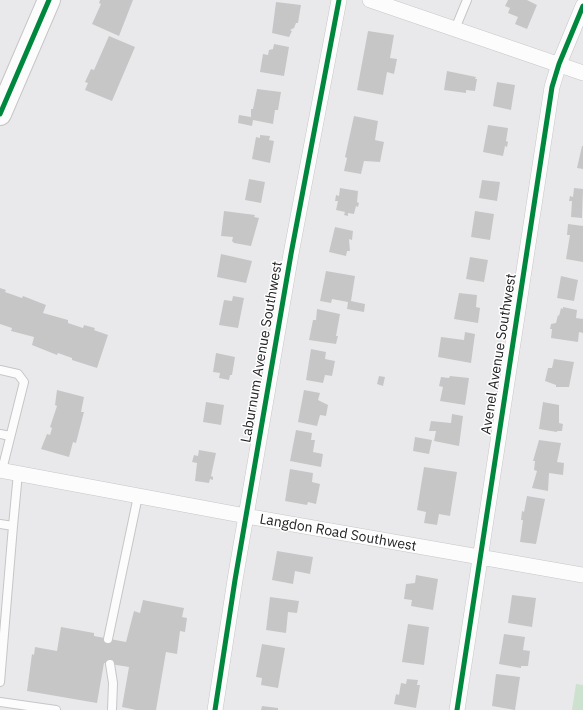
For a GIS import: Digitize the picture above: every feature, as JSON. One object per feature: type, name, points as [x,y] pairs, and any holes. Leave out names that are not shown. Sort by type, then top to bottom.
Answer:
[{"type":"main road","points":[[0,114],[49,0]]},
{"type":"street","name":"Laburnum Avenue Southwest","points":[[215,710],[246,516],[291,254],[340,0]]},
{"type":"street","points":[[370,0],[583,73]]},
{"type":"street","name":"Avenel Avenue Southwest","points":[[457,710],[552,87],[559,64],[583,6]]},
{"type":"street","name":"Langdon Road Southwest","points":[[1,470],[246,516],[583,575]]},
{"type":"lane","points":[[455,29],[467,0]]},
{"type":"lane","points":[[0,370],[18,374],[24,382],[1,470]]},
{"type":"lane","points":[[0,434],[10,436]]},
{"type":"lane","points":[[0,682],[18,473]]},
{"type":"lane","points":[[108,639],[138,496]]},
{"type":"lane","points":[[0,524],[13,526]]},
{"type":"lane","points":[[110,664],[113,682],[112,710]]},
{"type":"lane","points":[[0,702],[56,710]]},
{"type":"green space","points":[[576,684],[583,685],[583,710],[572,710]]},
{"type":"building","points":[[100,0],[133,0],[119,36],[92,24],[101,4],[99,3]]},
{"type":"building","points":[[508,0],[527,0],[537,5],[527,29],[515,24],[518,17],[508,13],[510,8],[505,6]]},
{"type":"building","points":[[276,2],[301,5],[298,23],[296,23],[294,28],[290,30],[292,31],[289,37],[272,33]]},
{"type":"building","points":[[368,31],[394,35],[390,58],[397,59],[394,74],[387,72],[383,95],[357,90]]},
{"type":"building","points":[[109,36],[135,47],[112,101],[85,90],[88,83],[85,82],[91,69],[94,70]]},
{"type":"building","points":[[274,44],[289,47],[284,76],[260,72],[263,54],[268,55],[269,50],[273,49]]},
{"type":"building","points":[[447,71],[476,77],[475,91],[466,90],[466,93],[444,90]]},
{"type":"building","points":[[497,82],[515,85],[511,110],[493,106]]},
{"type":"building","points":[[257,89],[281,92],[278,110],[275,110],[273,124],[253,120],[252,126],[238,123],[239,115],[251,117],[251,109],[253,109]]},
{"type":"building","points":[[354,116],[378,121],[375,140],[384,142],[380,162],[364,161],[361,174],[344,171],[347,158],[345,157]]},
{"type":"building","points":[[488,125],[508,128],[506,141],[508,142],[507,147],[505,146],[503,156],[483,152]]},
{"type":"building","points":[[260,135],[270,136],[269,140],[274,141],[270,163],[252,159],[256,137],[260,138]]},
{"type":"building","points":[[583,146],[583,169],[577,168]]},
{"type":"building","points":[[249,179],[265,182],[261,203],[245,200]]},
{"type":"building","points":[[482,180],[500,182],[497,201],[479,198]]},
{"type":"building","points":[[340,188],[358,191],[357,202],[359,203],[358,207],[356,206],[354,214],[348,213],[348,216],[344,215],[345,212],[336,210],[338,201],[335,201],[336,195],[339,196]]},
{"type":"building","points":[[574,188],[583,189],[582,218],[571,217],[572,201],[569,201],[570,196],[573,197]]},
{"type":"building","points":[[224,211],[255,215],[254,217],[259,218],[251,246],[234,243],[232,241],[233,237],[221,236]]},
{"type":"building","points":[[475,211],[494,214],[490,240],[471,237]]},
{"type":"building","points":[[568,224],[583,226],[583,262],[566,259],[570,235],[567,235]]},
{"type":"building","points":[[335,227],[353,231],[352,240],[349,239],[350,251],[347,251],[346,256],[329,252]]},
{"type":"building","points":[[221,254],[252,261],[246,283],[217,277]]},
{"type":"building","points":[[470,257],[488,260],[484,282],[466,279]]},
{"type":"building","points":[[326,271],[355,276],[351,301],[365,304],[364,312],[347,309],[348,302],[332,299],[331,303],[320,301]]},
{"type":"building","points":[[561,276],[578,280],[574,301],[557,298]]},
{"type":"building","points":[[0,288],[6,290],[5,292],[22,298],[23,296],[46,305],[43,313],[68,320],[68,323],[83,328],[84,325],[95,328],[94,330],[108,335],[97,368],[32,345],[34,337],[11,331],[12,328],[0,324]]},
{"type":"building","points":[[459,293],[477,295],[476,307],[480,308],[478,323],[454,319]]},
{"type":"building","points":[[233,296],[244,298],[238,328],[219,325],[224,300],[232,301]]},
{"type":"building","points":[[563,307],[577,310],[576,318],[583,319],[583,333],[579,332],[578,342],[551,338],[551,324],[556,323],[561,308],[563,309]]},
{"type":"building","points":[[317,309],[340,314],[336,344],[309,340],[313,320],[316,320]]},
{"type":"building","points":[[465,332],[475,334],[471,363],[438,357],[441,337],[464,340]]},
{"type":"building","points":[[311,349],[326,352],[325,359],[335,361],[332,376],[325,375],[323,383],[306,380]]},
{"type":"building","points":[[216,353],[235,357],[232,375],[230,375],[229,380],[219,378],[220,373],[213,372]]},
{"type":"building","points":[[554,359],[574,362],[569,387],[556,387],[556,385],[545,381],[548,368],[552,368]]},
{"type":"building","points":[[379,376],[385,377],[383,386],[377,384]]},
{"type":"building","points":[[450,376],[469,378],[465,405],[440,401],[443,387],[439,386],[441,377],[449,378]]},
{"type":"building","points":[[57,390],[84,397],[81,412],[84,412],[76,443],[73,442],[69,457],[41,449],[47,434],[50,435],[52,428],[50,427],[57,406],[55,405]]},
{"type":"building","points":[[304,390],[320,393],[318,400],[328,405],[326,416],[320,415],[317,426],[298,422]]},
{"type":"building","points":[[206,402],[224,405],[221,425],[203,422]]},
{"type":"building","points":[[543,402],[559,405],[559,423],[563,424],[562,431],[557,432],[539,429]]},
{"type":"building","points":[[452,414],[463,416],[459,446],[434,441],[436,431],[429,431],[431,421],[451,423]]},
{"type":"building","points":[[296,430],[312,433],[311,440],[315,440],[313,452],[323,454],[321,467],[290,461]]},
{"type":"building","points":[[415,437],[432,440],[429,454],[413,451]]},
{"type":"building","points":[[539,440],[561,443],[557,462],[564,463],[563,475],[549,473],[548,491],[532,488],[537,471],[534,470],[535,461],[533,461]]},
{"type":"building","points":[[199,450],[216,453],[211,476],[213,477],[213,480],[210,479],[209,483],[195,481],[197,463],[192,462],[194,455],[198,456]]},
{"type":"building","points":[[424,467],[457,472],[450,516],[439,514],[437,525],[424,523],[426,512],[417,510]]},
{"type":"building","points":[[290,469],[313,473],[312,482],[320,484],[316,504],[308,502],[307,505],[285,501]]},
{"type":"building","points":[[527,496],[545,499],[536,544],[520,542],[523,520],[521,520],[522,511],[524,512]]},
{"type":"building","points":[[277,551],[313,557],[310,574],[295,571],[293,584],[272,580]]},
{"type":"building","points":[[416,575],[438,579],[433,610],[411,606],[412,600],[404,599],[406,584],[415,583]]},
{"type":"building","points":[[512,595],[536,598],[532,627],[508,623]]},
{"type":"building","points":[[270,597],[299,601],[297,613],[288,612],[286,633],[266,630]]},
{"type":"building","points":[[143,600],[184,608],[182,617],[187,618],[185,632],[180,631],[177,654],[166,652],[156,710],[136,710],[122,707],[129,667],[104,663],[97,703],[27,691],[32,654],[34,655],[35,647],[57,651],[61,627],[94,633],[94,636],[126,642],[134,611],[140,613]]},
{"type":"building","points":[[408,624],[429,627],[424,665],[402,662]]},
{"type":"building","points":[[504,634],[525,637],[523,650],[530,651],[528,666],[521,666],[521,668],[499,664]]},
{"type":"building","points":[[262,644],[285,648],[278,688],[261,685],[262,678],[256,677]]},
{"type":"building","points":[[496,674],[520,677],[515,710],[492,706]]},
{"type":"building","points":[[407,679],[418,680],[417,685],[420,685],[416,708],[394,704],[396,694],[399,695],[401,683],[406,684]]},
{"type":"building","points":[[262,706],[278,708],[278,710],[261,710]]},
{"type":"cycle path","points":[[0,114],[49,0]]},
{"type":"cycle path","points":[[215,710],[235,580],[291,254],[339,0]]},
{"type":"cycle path","points":[[457,710],[552,87],[559,64],[583,6]]}]
